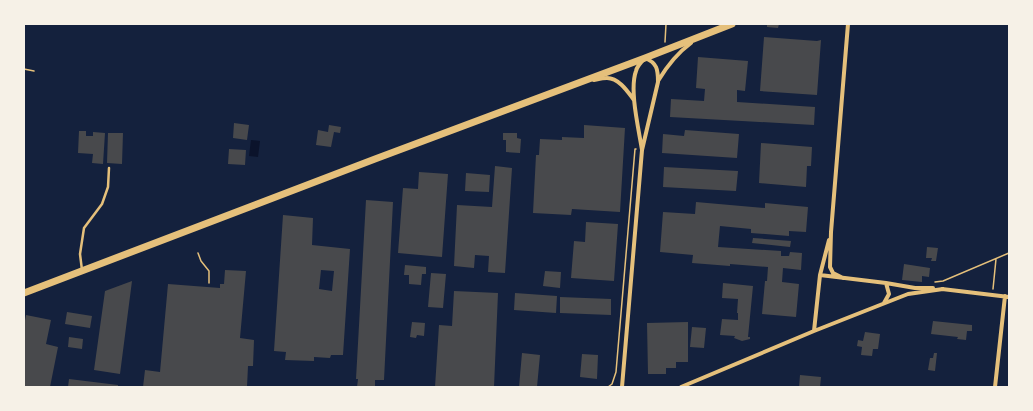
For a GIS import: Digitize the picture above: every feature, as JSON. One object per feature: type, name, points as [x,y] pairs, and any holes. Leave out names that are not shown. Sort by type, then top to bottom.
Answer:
[{"type":"main road","points":[[24,292],[665,51],[732,24]]},
{"type":"street","points":[[844,278],[833,273],[830,267],[831,232],[848,24]]},
{"type":"street","points":[[658,82],[669,63],[679,52],[696,39]]},
{"type":"street","points":[[622,387],[642,150],[658,82],[656,66],[652,61],[645,58],[635,72],[634,100],[642,150]]},
{"type":"street","points":[[580,82],[608,78],[613,79],[624,87],[634,100]]},
{"type":"street","points":[[814,331],[820,275],[831,232]]},
{"type":"street","points":[[820,275],[915,288],[943,289],[1007,296],[995,387]]},
{"type":"street","points":[[884,304],[889,294],[886,283]]},
{"type":"street","points":[[681,387],[814,331],[908,294],[943,289]]},
{"type":"lane","points":[[82,271],[80,254],[84,228],[102,204],[108,187],[109,168]]},
{"type":"path","points":[[665,51],[666,24]]},
{"type":"path","points":[[24,69],[34,71]]},
{"type":"path","points":[[608,387],[612,384],[616,372],[635,149],[642,150]]},
{"type":"path","points":[[198,253],[201,261],[209,271],[209,284]]},
{"type":"path","points":[[931,283],[943,281],[1009,253]]},
{"type":"path","points":[[993,295],[996,259]]},
{"type":"water","points":[[251,140],[260,141],[258,157],[249,156]]},
{"type":"building","points":[[767,24],[779,24],[778,28],[767,27]]},
{"type":"building","points":[[764,37],[817,41],[821,40],[817,95],[760,91]]},
{"type":"building","points":[[698,57],[748,61],[745,91],[737,90],[737,102],[815,107],[814,125],[670,117],[671,99],[704,101],[705,89],[696,88]]},
{"type":"building","points":[[234,123],[249,125],[247,140],[233,138]]},
{"type":"building","points":[[329,125],[341,127],[340,133],[334,132],[331,147],[316,145],[318,130],[328,132]]},
{"type":"building","points":[[584,125],[625,128],[620,212],[572,209],[571,215],[533,213],[536,155],[539,155],[540,139],[562,140],[562,137],[584,138]]},
{"type":"building","points":[[685,130],[739,134],[737,158],[662,153],[663,134],[684,136]]},
{"type":"building","points":[[79,131],[86,131],[86,136],[93,136],[93,132],[105,133],[103,164],[92,163],[93,154],[78,153]]},
{"type":"building","points":[[108,133],[123,133],[122,164],[107,163]]},
{"type":"building","points":[[503,133],[517,133],[517,138],[521,139],[520,153],[506,152],[506,140],[503,140]]},
{"type":"building","points":[[761,143],[812,147],[811,166],[807,166],[806,187],[759,183]]},
{"type":"building","points":[[229,149],[246,150],[245,165],[228,164]]},
{"type":"building","points":[[495,166],[512,168],[505,273],[488,272],[489,256],[475,255],[474,268],[454,266],[457,205],[492,207]]},
{"type":"building","points":[[664,167],[738,171],[736,191],[663,187]]},
{"type":"building","points":[[419,172],[448,174],[442,257],[398,253],[403,188],[418,189]]},
{"type":"building","points":[[466,173],[490,175],[489,192],[465,191]]},
{"type":"building","points":[[366,200],[393,202],[384,380],[375,380],[375,387],[357,387],[358,379],[356,379]]},
{"type":"building","points":[[696,202],[765,208],[765,203],[808,207],[806,232],[789,231],[789,236],[751,233],[751,229],[720,226],[718,247],[781,251],[781,256],[789,256],[790,252],[802,253],[801,270],[783,268],[782,282],[799,284],[796,317],[762,314],[765,281],[767,281],[768,267],[692,263],[693,255],[660,252],[663,212],[695,214]]},
{"type":"building","points":[[283,215],[313,218],[312,245],[350,249],[343,355],[331,355],[330,358],[314,357],[314,361],[285,360],[286,352],[274,351]],"holes":[[[321,270],[334,271],[332,291],[319,289]]]},
{"type":"building","points":[[586,222],[618,224],[614,281],[571,278],[574,241],[585,242]]},
{"type":"building","points":[[753,238],[791,241],[790,247],[752,243]]},
{"type":"building","points":[[927,247],[938,248],[936,261],[931,261],[932,258],[926,258]]},
{"type":"building","points":[[904,264],[930,268],[929,277],[922,276],[922,282],[902,280]]},
{"type":"building","points":[[405,265],[426,267],[426,274],[422,274],[421,285],[409,284],[409,275],[404,275]]},
{"type":"building","points":[[225,270],[246,271],[240,338],[254,340],[253,366],[248,366],[247,387],[143,387],[145,370],[160,372],[168,284],[220,288],[220,284],[224,284]]},
{"type":"building","points":[[545,271],[561,272],[560,288],[543,286]]},
{"type":"building","points":[[431,273],[446,274],[443,308],[428,307]]},
{"type":"building","points":[[132,281],[120,374],[94,370],[105,291]]},
{"type":"building","points":[[723,283],[753,286],[748,337],[750,337],[750,339],[742,341],[734,338],[735,336],[720,335],[722,319],[738,320],[738,299],[722,298]]},
{"type":"building","points":[[454,291],[498,293],[494,387],[435,387],[439,325],[452,326]]},
{"type":"building","points":[[515,293],[557,296],[556,313],[514,310]]},
{"type":"building","points":[[560,297],[611,299],[611,315],[560,313]]},
{"type":"building","points":[[67,312],[92,316],[90,328],[65,324]]},
{"type":"building","points":[[26,315],[51,320],[46,344],[58,347],[50,387],[24,387],[24,326]]},
{"type":"building","points":[[933,321],[972,325],[972,331],[967,331],[966,340],[957,339],[958,337],[931,334]]},
{"type":"building","points":[[412,322],[425,323],[424,336],[417,335],[416,338],[410,337]]},
{"type":"building","points":[[688,322],[688,362],[676,362],[676,368],[666,368],[666,374],[648,374],[647,323]]},
{"type":"building","points":[[692,327],[706,328],[704,348],[690,347]]},
{"type":"building","points":[[865,332],[880,334],[878,349],[873,349],[872,356],[861,355],[862,347],[857,346],[858,340],[863,341]]},
{"type":"building","points":[[69,337],[83,339],[82,349],[68,347]]},
{"type":"building","points":[[522,353],[540,355],[537,387],[519,387]]},
{"type":"building","points":[[934,353],[937,353],[935,371],[928,370],[930,358],[933,358]]},
{"type":"building","points":[[582,354],[598,355],[597,379],[580,377]]},
{"type":"building","points":[[800,375],[821,377],[820,387],[799,387]]},
{"type":"building","points":[[69,379],[118,385],[118,387],[68,387]]}]
